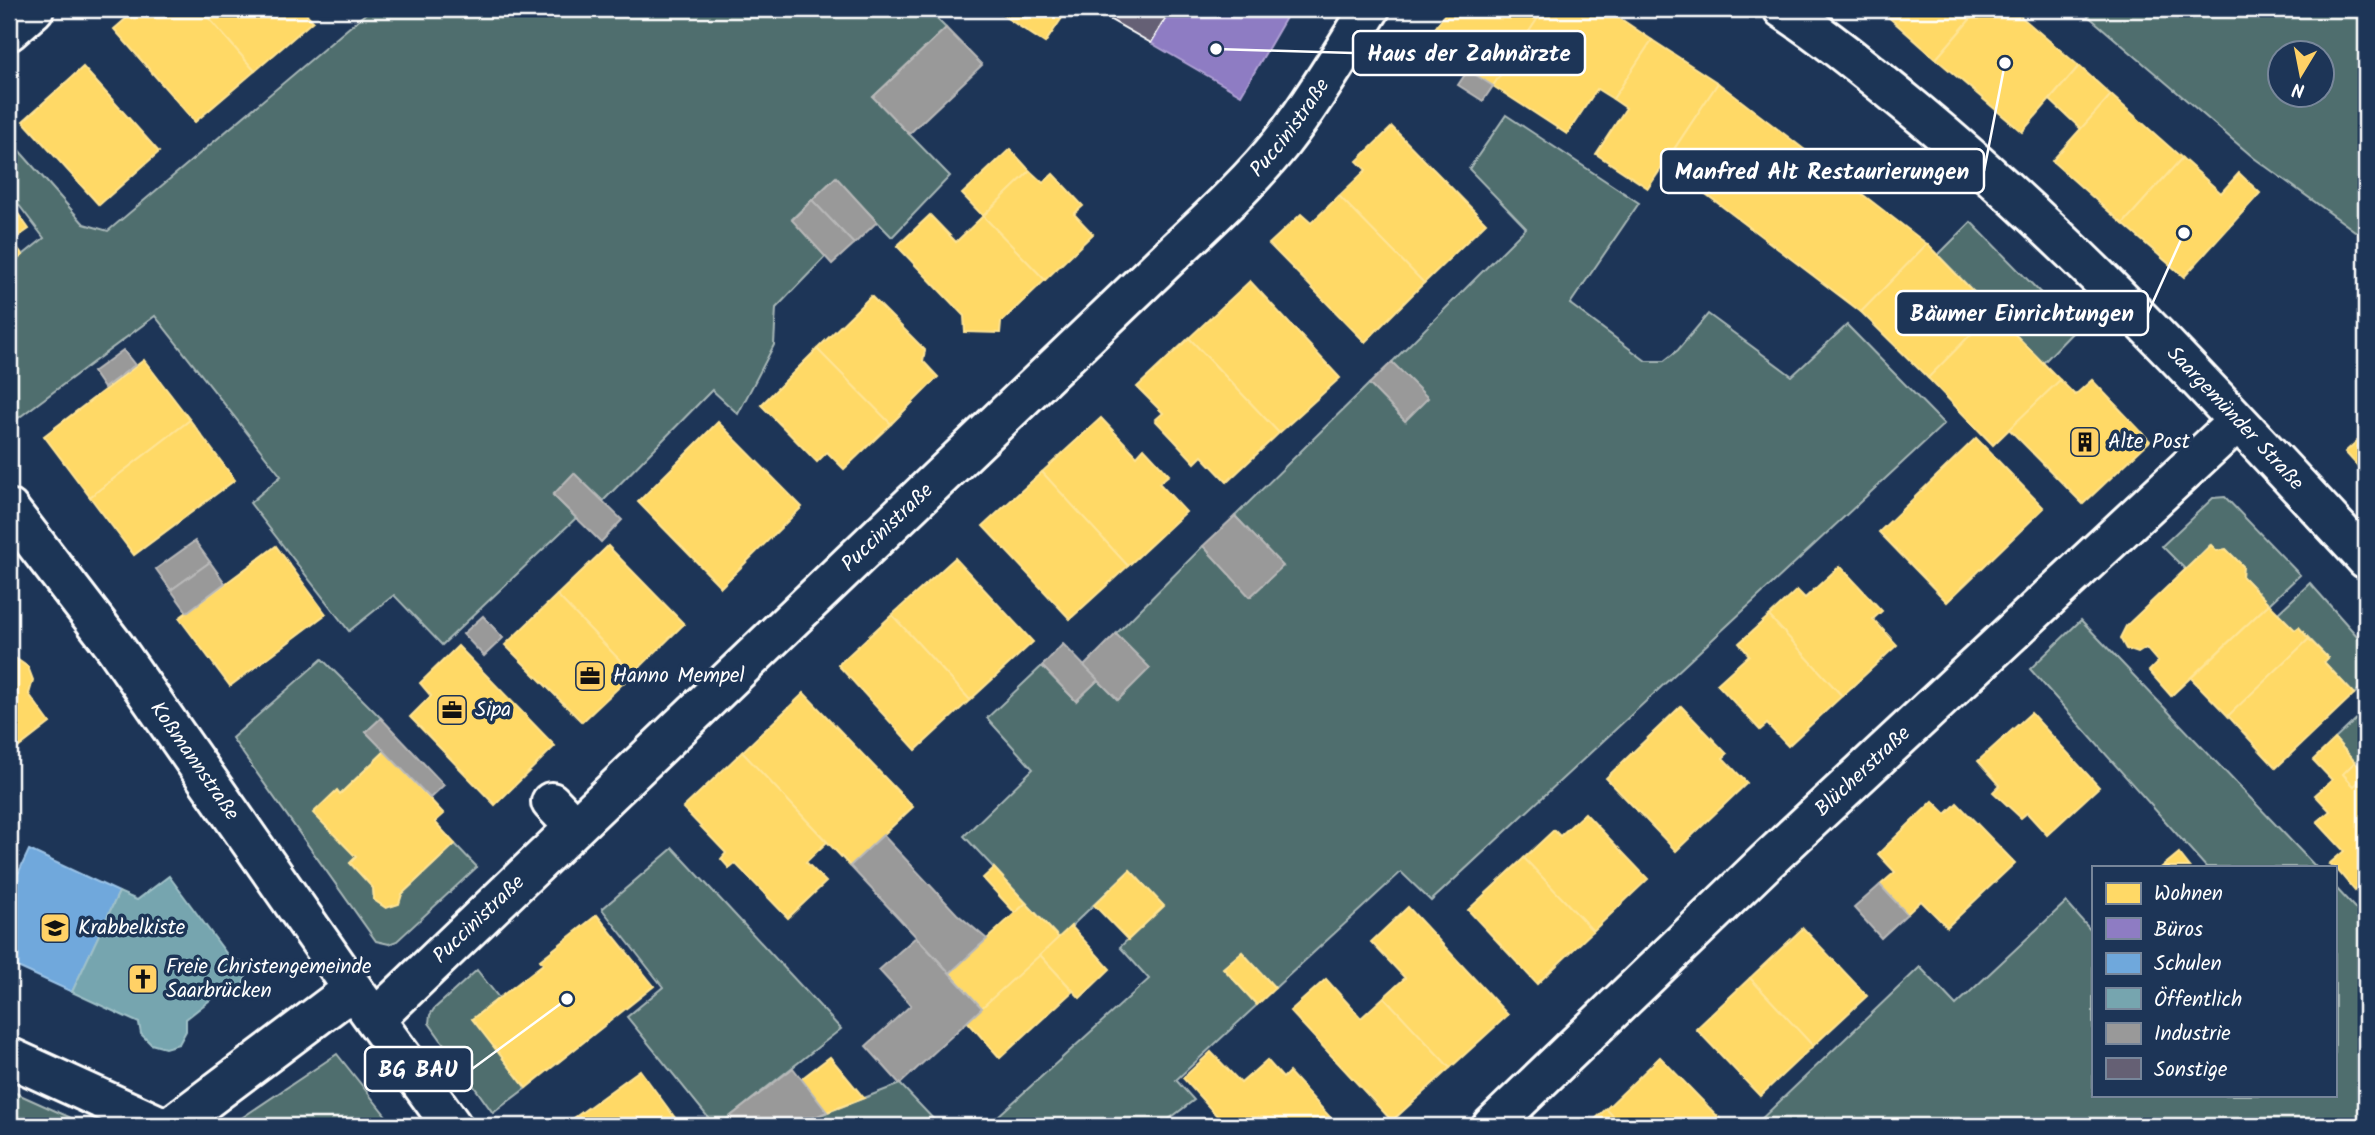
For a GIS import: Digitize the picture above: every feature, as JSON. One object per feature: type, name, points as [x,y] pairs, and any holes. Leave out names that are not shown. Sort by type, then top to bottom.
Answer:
[{"type":"street","points":[[9,32],[34,9]]},
{"type":"street","name":"Puccinistraße","points":[[171,1126],[364,1004],[562,814],[1136,289],[1279,145],[1309,106],[1370,9]]},
{"type":"street","name":"Saargemünder Straße","points":[[1783,9],[1878,80],[1982,166],[2160,339],[2366,559]]},
{"type":"street","name":"Blücherstraße","points":[[1492,1126],[1777,852],[2238,422]]},
{"type":"street","name":"Koßmannstraße","points":[[9,509],[115,647],[452,1126]]},
{"type":"street","points":[[9,1057],[161,1126]]},
{"type":"green space","points":[[371,9],[940,9],[935,17],[946,28],[873,97],[950,176],[892,237],[835,178],[792,219],[826,256],[776,308],[774,345],[738,414],[712,390],[603,501],[574,474],[553,495],[576,518],[442,645],[394,595],[349,631],[250,503],[281,476],[155,316],[9,425],[9,266],[44,238],[9,192],[9,139],[84,224],[108,231]]},
{"type":"green space","points":[[2080,9],[2366,9],[2366,239],[2254,158]]},
{"type":"green space","points":[[1506,115],[1639,203],[1570,304],[1646,361],[1664,361],[1678,350],[1708,314],[1792,376],[1847,325],[1944,424],[1431,901],[1401,872],[1275,988],[1242,952],[1224,968],[1257,1005],[1176,1080],[1194,1100],[1160,1126],[987,1126],[1149,979],[1120,947],[1163,906],[1130,870],[1059,938],[964,836],[1033,769],[987,718],[1042,666],[1076,701],[1098,680],[1117,699],[1116,634],[1203,546],[1282,566],[1235,516],[1369,384],[1405,420],[1392,362],[1526,228],[1469,169]]},
{"type":"green space","points":[[1971,222],[2076,329],[2043,363],[1938,255]]},
{"type":"green space","points":[[2225,497],[2300,575],[2269,604],[2242,576],[2243,566],[2226,549],[2217,551],[2210,545],[2186,570],[2162,546],[2213,498]]},
{"type":"green space","points":[[2310,583],[2366,646],[2366,683],[2354,694],[2324,662],[2328,658],[2299,628],[2295,630],[2278,613]]},
{"type":"green space","points":[[2081,620],[2315,866],[2205,866],[2030,669]]},
{"type":"green space","points":[[322,659],[381,718],[366,732],[385,751],[340,794],[337,790],[356,857],[350,863],[373,888],[374,900],[386,908],[398,904],[402,894],[455,844],[477,867],[397,941],[389,944],[376,941],[232,738]]},
{"type":"green space","points":[[2366,710],[2366,751],[2355,762],[2335,739]]},
{"type":"green space","points":[[673,848],[841,1029],[718,1126],[715,1126],[627,1017],[663,987],[602,909]]},
{"type":"green space","points":[[2336,888],[2366,920],[2366,1126],[1754,1126],[1920,967],[1956,1005],[2066,902],[2092,932],[2092,1096],[2336,1096]]},
{"type":"green space","points":[[477,970],[499,998],[473,1019],[526,1088],[493,1113],[429,1023],[434,1009]]},
{"type":"green space","points":[[337,1054],[394,1126],[257,1126],[240,1119]]},
{"type":"green space","points":[[900,1084],[940,1126],[792,1126]]},
{"type":"green space","points":[[9,1090],[89,1126],[9,1126]]},
{"type":"building: Wohnen","points":[[137,9],[201,9],[255,71],[195,122],[114,29]]},
{"type":"building: Wohnen","points":[[201,9],[302,9],[313,21],[255,71]]},
{"type":"building: Wohnen","points":[[993,9],[1068,9],[1045,43]]},
{"type":"building: Wohnen","points":[[1448,9],[1544,9],[1493,86],[1468,70],[1475,59],[1458,48],[1451,58],[1426,42]]},
{"type":"building: Wohnen","points":[[1544,9],[1606,9],[1652,40],[1613,99],[1597,89],[1567,134],[1493,86]]},
{"type":"building: Wohnen","points":[[1874,9],[1979,9],[1936,59],[1885,14]]},
{"type":"building: Wohnen","points":[[1979,9],[2012,9],[2079,66],[2022,132],[1936,59]]},
{"type":"building: Wohnen","points":[[1652,40],[1718,83],[1648,188],[1596,154],[1626,108],[1613,99]]},
{"type":"building: Wohnen","points":[[2079,66],[2111,95],[2081,129],[2050,100]]},
{"type":"building: Wohnen","points":[[83,67],[159,152],[99,205],[23,121]]},
{"type":"building: Wohnen","points":[[1718,83],[1927,244],[1861,312],[1665,163]]},
{"type":"building: Wohnen","points":[[2111,95],[2182,158],[2123,224],[2052,161]]},
{"type":"building: Wohnen","points":[[1392,127],[1486,223],[1424,283],[1339,196],[1366,170],[1357,161]]},
{"type":"building: Wohnen","points":[[1010,149],[1030,171],[983,216],[962,194]]},
{"type":"building: Wohnen","points":[[2182,158],[2221,193],[2239,173],[2260,193],[2184,277],[2123,224]]},
{"type":"building: Wohnen","points":[[1030,171],[1043,183],[1053,174],[1083,206],[1074,214],[1093,234],[1045,280],[983,216]]},
{"type":"building: Wohnen","points":[[1339,196],[1424,283],[1365,342],[1269,244],[1301,214],[1311,223]]},
{"type":"building: Wohnen","points":[[9,201],[29,229],[12,241],[23,255],[9,266]]},
{"type":"building: Wohnen","points":[[930,215],[956,242],[983,216],[1045,280],[1001,322],[1000,333],[965,332],[964,316],[897,246]]},
{"type":"building: Wohnen","points":[[1927,244],[1993,312],[1928,378],[1861,312]]},
{"type":"building: Wohnen","points":[[1250,281],[1340,378],[1279,433],[1189,338]]},
{"type":"building: Wohnen","points":[[871,296],[925,350],[923,361],[938,377],[891,424],[817,349]]},
{"type":"building: Wohnen","points":[[1993,312],[2060,380],[1993,445],[1928,378]]},
{"type":"building: Wohnen","points":[[1189,338],[1279,433],[1227,482],[1202,456],[1195,463],[1155,420],[1163,413],[1137,387]]},
{"type":"building: Wohnen","points":[[817,349],[891,424],[844,469],[827,452],[817,462],[761,405]]},
{"type":"building: Wohnen","points":[[144,360],[190,420],[90,497],[44,436]]},
{"type":"building: Wohnen","name":"Alte Post","points":[[2060,380],[2075,395],[2092,380],[2150,441],[2083,504],[2009,429]]},
{"type":"building: Wohnen","points":[[1101,418],[1137,456],[1144,448],[1169,475],[1159,483],[1186,512],[1128,566],[1042,472]]},
{"type":"building: Wohnen","points":[[190,420],[235,480],[134,555],[90,497]]},
{"type":"building: Wohnen","points":[[718,422],[802,507],[721,587],[638,502]]},
{"type":"building: Wohnen","points":[[2366,433],[2366,475],[2345,452]]},
{"type":"building: Wohnen","points":[[1976,438],[2044,508],[1947,602],[1879,532]]},
{"type":"building: Wohnen","points":[[1042,472],[1128,566],[1070,619],[983,526]]},
{"type":"building: Wohnen","points":[[2211,545],[2217,551],[2226,549],[2243,566],[2242,576],[2269,604],[2171,696],[2149,671],[2158,662],[2146,648],[2138,653],[2126,649],[2120,638],[2126,626]]},
{"type":"building: Wohnen","points":[[276,546],[326,614],[230,686],[179,618]]},
{"type":"building: Wohnen","points":[[608,546],[684,624],[633,674],[557,595]]},
{"type":"building: Wohnen","points":[[955,558],[1033,642],[970,700],[892,615]]},
{"type":"building: Wohnen","points":[[1840,566],[1882,611],[1873,619],[1897,645],[1842,696],[1769,616],[1797,590],[1805,598]]},
{"type":"building: Wohnen","points":[[557,595],[633,674],[582,722],[505,645]]},
{"type":"building: Wohnen","points":[[2269,604],[2295,630],[2299,627],[2309,639],[2228,716],[2191,678]]},
{"type":"building: Wohnen","points":[[892,615],[970,700],[916,750],[838,665]]},
{"type":"building: Wohnen","points":[[1769,616],[1842,696],[1788,746],[1767,724],[1760,730],[1717,684],[1749,655],[1739,643]]},
{"type":"building: Wohnen","points":[[2309,639],[2328,658],[2324,662],[2354,694],[2276,768],[2228,716]]},
{"type":"building: Wohnen","points":[[458,646],[555,746],[495,805],[410,717],[431,696],[420,683]]},
{"type":"building: Wohnen","points":[[9,658],[15,658],[28,667],[33,680],[29,694],[50,723],[9,755]]},
{"type":"building: Wohnen","points":[[804,693],[913,807],[850,866],[742,752]]},
{"type":"building: Wohnen","points":[[1681,706],[1727,754],[1723,758],[1747,783],[1676,851],[1606,778]]},
{"type":"building: Wohnen","points":[[2031,713],[2099,787],[2047,835],[2027,813],[2021,818],[1993,792],[2000,785],[1978,761]]},
{"type":"building: Wohnen","points":[[2335,739],[2355,762],[2343,774],[2348,780],[2354,786],[2366,775],[2366,881],[2355,891],[2336,866],[2329,864],[2344,851],[2317,822],[2330,811],[2315,795],[2332,780],[2313,760]]},
{"type":"building: Wohnen","points":[[385,751],[444,814],[435,822],[455,844],[402,894],[399,904],[386,908],[374,900],[373,888],[350,863],[356,857],[313,813],[337,790],[340,794]]},
{"type":"building: Wohnen","points":[[742,752],[827,842],[806,862],[826,882],[788,918],[735,863],[729,868],[721,859],[726,853],[683,808]]},
{"type":"building: Wohnen","points":[[2355,762],[2366,775],[2354,786],[2343,774]]},
{"type":"building: Wohnen","points":[[1933,801],[1946,814],[1957,803],[2015,863],[1947,927],[1921,901],[1907,914],[1880,885],[1895,872],[1878,854]]},
{"type":"building: Wohnen","points":[[1585,813],[1648,879],[1593,931],[1524,858],[1554,830],[1560,836]]},
{"type":"building: Wohnen","points":[[2179,853],[2189,866],[2163,866]]},
{"type":"building: Wohnen","points":[[1524,858],[1593,931],[1537,984],[1468,910]]},
{"type":"building: Wohnen","points":[[994,868],[1026,903],[1015,913],[983,878]]},
{"type":"building: Wohnen","points":[[1130,870],[1164,906],[1128,940],[1094,905]]},
{"type":"building: Wohnen","points":[[1026,903],[1059,938],[982,1008],[950,973]]},
{"type":"building: Wohnen","points":[[1408,907],[1508,1015],[1450,1068],[1384,997],[1405,978],[1371,942]]},
{"type":"building: Wohnen","points":[[597,915],[654,986],[526,1088],[472,1019],[543,964],[540,960]]},
{"type":"building: Wohnen","points":[[1071,926],[1110,969],[1080,998],[1040,955]]},
{"type":"building: Wohnen","points":[[1803,928],[1867,996],[1813,1046],[1750,978]]},
{"type":"building: Wohnen","points":[[1242,952],[1275,988],[1257,1005],[1223,968]]},
{"type":"building: Wohnen","points":[[1040,955],[1073,991],[1000,1058],[967,1021]]},
{"type":"building: Wohnen","points":[[1750,978],[1813,1046],[1760,1096],[1696,1029]]},
{"type":"building: Wohnen","points":[[1326,979],[1361,1018],[1384,997],[1450,1068],[1392,1121],[1290,1011]]},
{"type":"building: Wohnen","points":[[1211,1052],[1241,1083],[1267,1060],[1283,1078],[1289,1072],[1338,1126],[1226,1126],[1183,1078]]},
{"type":"building: Wohnen","points":[[830,1057],[864,1098],[827,1112],[801,1079]]},
{"type":"building: Wohnen","points":[[1660,1057],[1727,1126],[1623,1126],[1606,1109]]},
{"type":"building: Wohnen","points":[[640,1070],[681,1126],[563,1126]]},
{"type":"building: Wohnen","points":[[1606,1109],[1623,1126],[1588,1126]]},
{"type":"building: Büros","points":[[1171,9],[1291,9],[1241,95],[1151,43]]},
{"type":"building: Schulen","name":"Krabbelkiste","points":[[29,850],[119,892],[72,992],[9,963],[9,893]]},
{"type":"building: Öffentlich","points":[[169,876],[229,957],[241,962],[246,975],[242,989],[231,994],[219,993],[186,1019],[186,1031],[179,1044],[165,1048],[151,1044],[141,1034],[139,1023],[72,992],[119,892],[137,900]]},
{"type":"building: Industrie","points":[[946,28],[982,65],[909,134],[873,97]]},
{"type":"building: Industrie","points":[[1468,70],[1493,86],[1483,101],[1458,85]]},
{"type":"building: Industrie","points":[[836,177],[877,222],[854,244],[812,200]]},
{"type":"building: Industrie","points":[[812,200],[854,244],[832,264],[792,220]]},
{"type":"building: Industrie","points":[[123,350],[135,365],[104,388],[93,372]]},
{"type":"building: Industrie","points":[[1392,362],[1428,398],[1405,421],[1369,384]]},
{"type":"building: Industrie","points":[[574,473],[622,520],[601,542],[553,495]]},
{"type":"building: Industrie","points":[[1235,516],[1283,566],[1250,597],[1203,546]]},
{"type":"building: Industrie","points":[[195,541],[210,562],[171,590],[156,569]]},
{"type":"building: Industrie","points":[[210,562],[225,583],[187,612],[171,590]]},
{"type":"building: Industrie","points":[[483,616],[503,638],[484,656],[463,634]]},
{"type":"building: Industrie","points":[[1116,634],[1150,668],[1118,700],[1084,666]]},
{"type":"building: Industrie","points":[[1063,644],[1098,680],[1076,701],[1042,666]]},
{"type":"building: Industrie","points":[[381,718],[444,785],[430,798],[366,732]]},
{"type":"building: Industrie","points":[[883,835],[957,914],[987,939],[950,973],[850,866]]},
{"type":"building: Industrie","points":[[1880,885],[1907,914],[1881,938],[1854,908]]},
{"type":"building: Industrie","points":[[916,937],[982,1008],[900,1084],[866,1046],[911,1005],[879,970]]},
{"type":"building: Industrie","points":[[793,1068],[827,1112],[792,1126],[718,1126]]},
{"type":"building: Sonstige","points":[[1117,9],[1171,9],[1151,43],[1111,20]]},
{"type":"place","name":"Haus der Zahnärzte","points":[[1216,49]]},
{"type":"place","name":"Manfred Alt Restaurierungen","points":[[2005,63]]},
{"type":"place","name":"Bäumer Einrichtungen","points":[[2184,233]]},
{"type":"place","name":"Alte Post","points":[[2085,442]]},
{"type":"place","name":"Hanno Mempel","points":[[590,676]]},
{"type":"place","name":"Sipa","points":[[452,710]]},
{"type":"place","name":"Krabbelkiste","points":[[55,928]]},
{"type":"place","name":"Freie Christengemeinde Saarbrücken","points":[[143,979]]},
{"type":"place","name":"BG BAU","points":[[567,999]]}]
